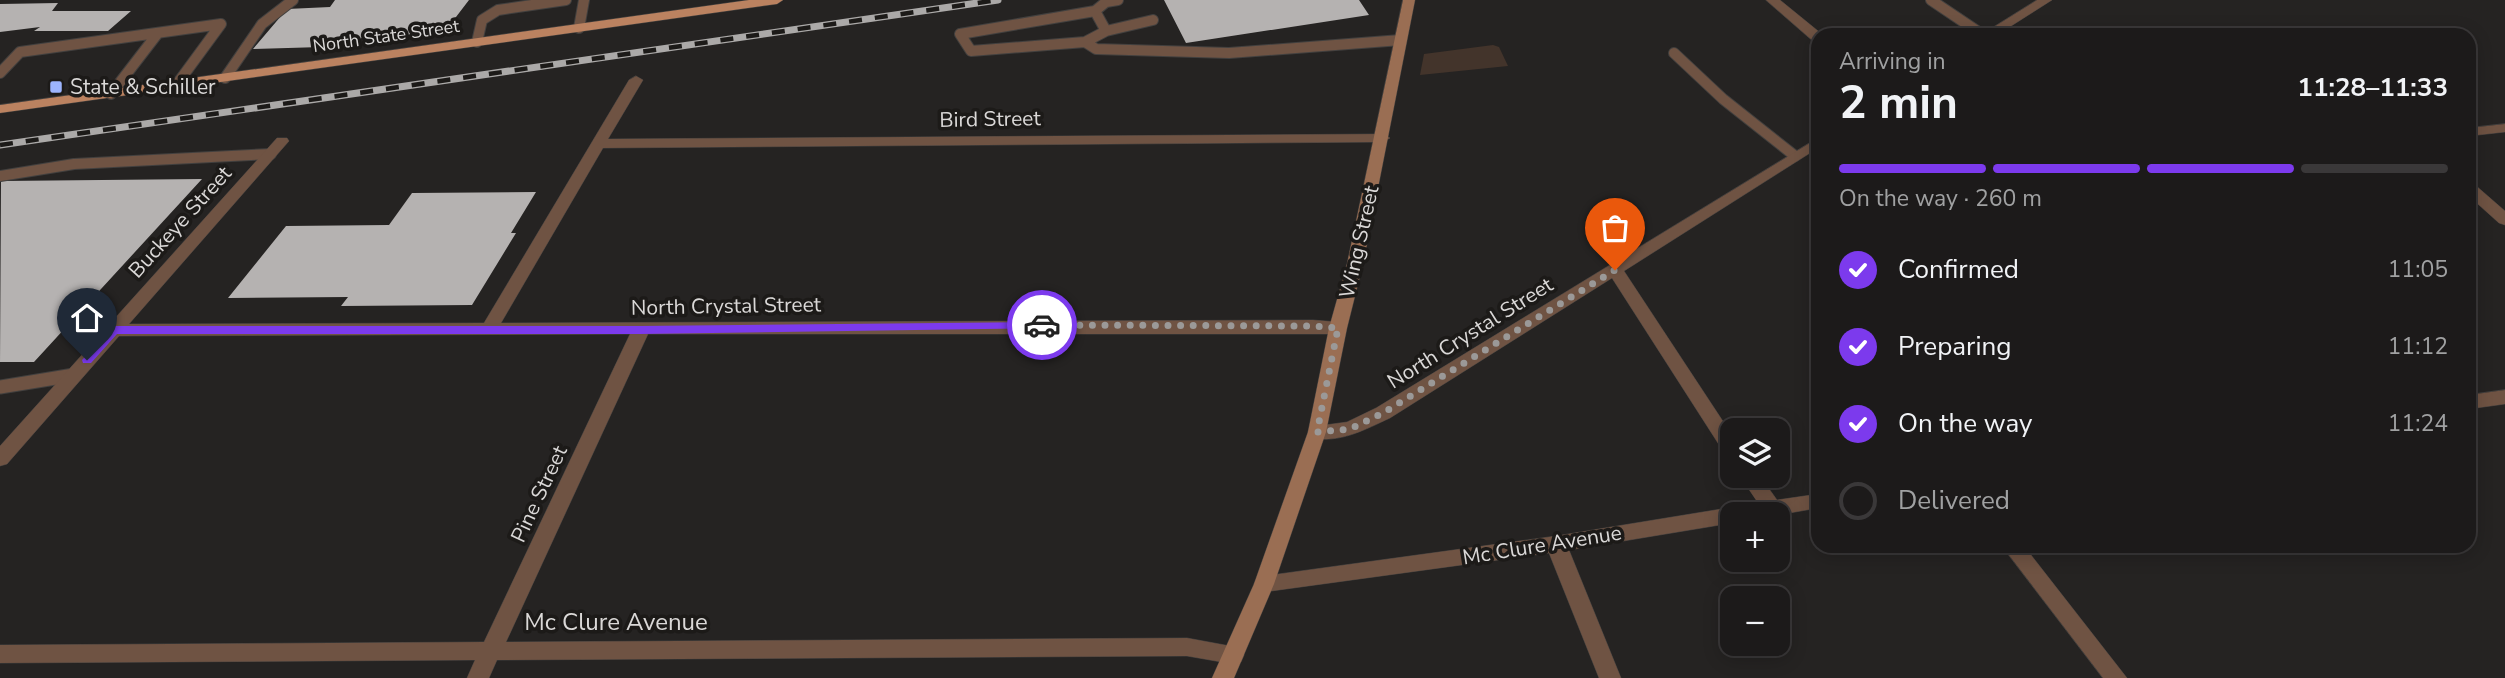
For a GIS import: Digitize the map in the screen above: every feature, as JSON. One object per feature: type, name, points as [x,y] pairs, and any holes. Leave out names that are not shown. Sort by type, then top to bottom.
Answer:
[{"type":"main road","name":"North State Street","points":[[1,110],[777,0]]},
{"type":"street","name":"Wing Street","points":[[1223,678],[1265,584],[1317,432],[1382,138],[1409,0]]},
{"type":"street","points":[[1772,0],[1811,32]]},
{"type":"street","points":[[1997,28],[2046,0]]},
{"type":"street","points":[[489,329],[636,80]]},
{"type":"street","points":[[2476,131],[2505,128]]},
{"type":"street","name":"Bird Street","points":[[597,145],[1382,138]]},
{"type":"street","name":"Buckeye Street","points":[[0,459],[282,141]]},
{"type":"street","name":"North Crystal Street","points":[[1317,432],[1350,429],[1383,413],[1811,146]]},
{"type":"street","points":[[2476,193],[2505,220]]},
{"type":"street","points":[[1615,270],[1720,431]]},
{"type":"street","name":"North Crystal Street","points":[[114,330],[641,330],[989,325],[1338,328]]},
{"type":"street","name":"Pine Street","points":[[478,678],[641,330]]},
{"type":"street","points":[[2476,401],[2505,397]]},
{"type":"street","name":"Mc Clure Avenue","points":[[1790,505],[1811,502]]},
{"type":"street","name":"Mc Clure Avenue","points":[[1265,584],[1556,544],[1720,517]]},
{"type":"street","points":[[1556,544],[1610,678]]},
{"type":"street","points":[[2018,553],[2116,678]]},
{"type":"street","name":"Mc Clure Avenue","points":[[0,654],[1187,647],[1233,655]]},
{"type":"lane","points":[[225,78],[242,49],[267,20],[293,0]]},
{"type":"lane","points":[[477,42],[482,20],[498,10],[566,0]]},
{"type":"lane","points":[[579,28],[584,0]]},
{"type":"lane","points":[[1118,0],[1106,2],[1095,11],[960,34],[971,51],[1086,42],[1106,31],[1153,20]]},
{"type":"lane","points":[[1931,0],[1974,28]]},
{"type":"lane","points":[[1095,11],[1106,31]]},
{"type":"lane","points":[[0,73],[20,52],[221,24],[177,84]]},
{"type":"lane","points":[[111,94],[158,33]]},
{"type":"lane","points":[[1086,42],[1096,49],[1229,53],[1401,40]]},
{"type":"lane","points":[[1674,53],[1732,107],[1795,156]]},
{"type":"lane","points":[[0,176],[74,164],[271,154]]},
{"type":"lane","points":[[0,387],[74,375]]},
{"type":"shaded area","points":[[1493,45],[1499,47],[1508,66],[1420,75],[1424,54]]},
{"type":"building","points":[[335,0],[469,0],[443,34],[363,36],[355,46],[253,49],[287,9],[330,7]]},
{"type":"building","points":[[1164,0],[1359,0],[1369,15],[1186,43]]},
{"type":"building","points":[[58,3],[52,11],[131,11],[108,31],[34,31],[40,27],[0,32],[0,4]]},
{"type":"building","points":[[202,179],[34,362],[0,362],[1,181]]},
{"type":"building","points":[[536,192],[511,233],[516,233],[472,305],[341,306],[348,297],[228,298],[286,226],[389,225],[412,193]]},
{"type":"railway","points":[[0,145],[998,0]]},
{"type":"way so far","points":[[1042,325],[1338,328],[1317,432],[1350,429],[1383,413],[1615,270]]},
{"type":"place","name":"State & Schiller","points":[[56,87]]},
{"type":"route","points":[[87,360],[114,330],[641,330],[1042,325]]}]
